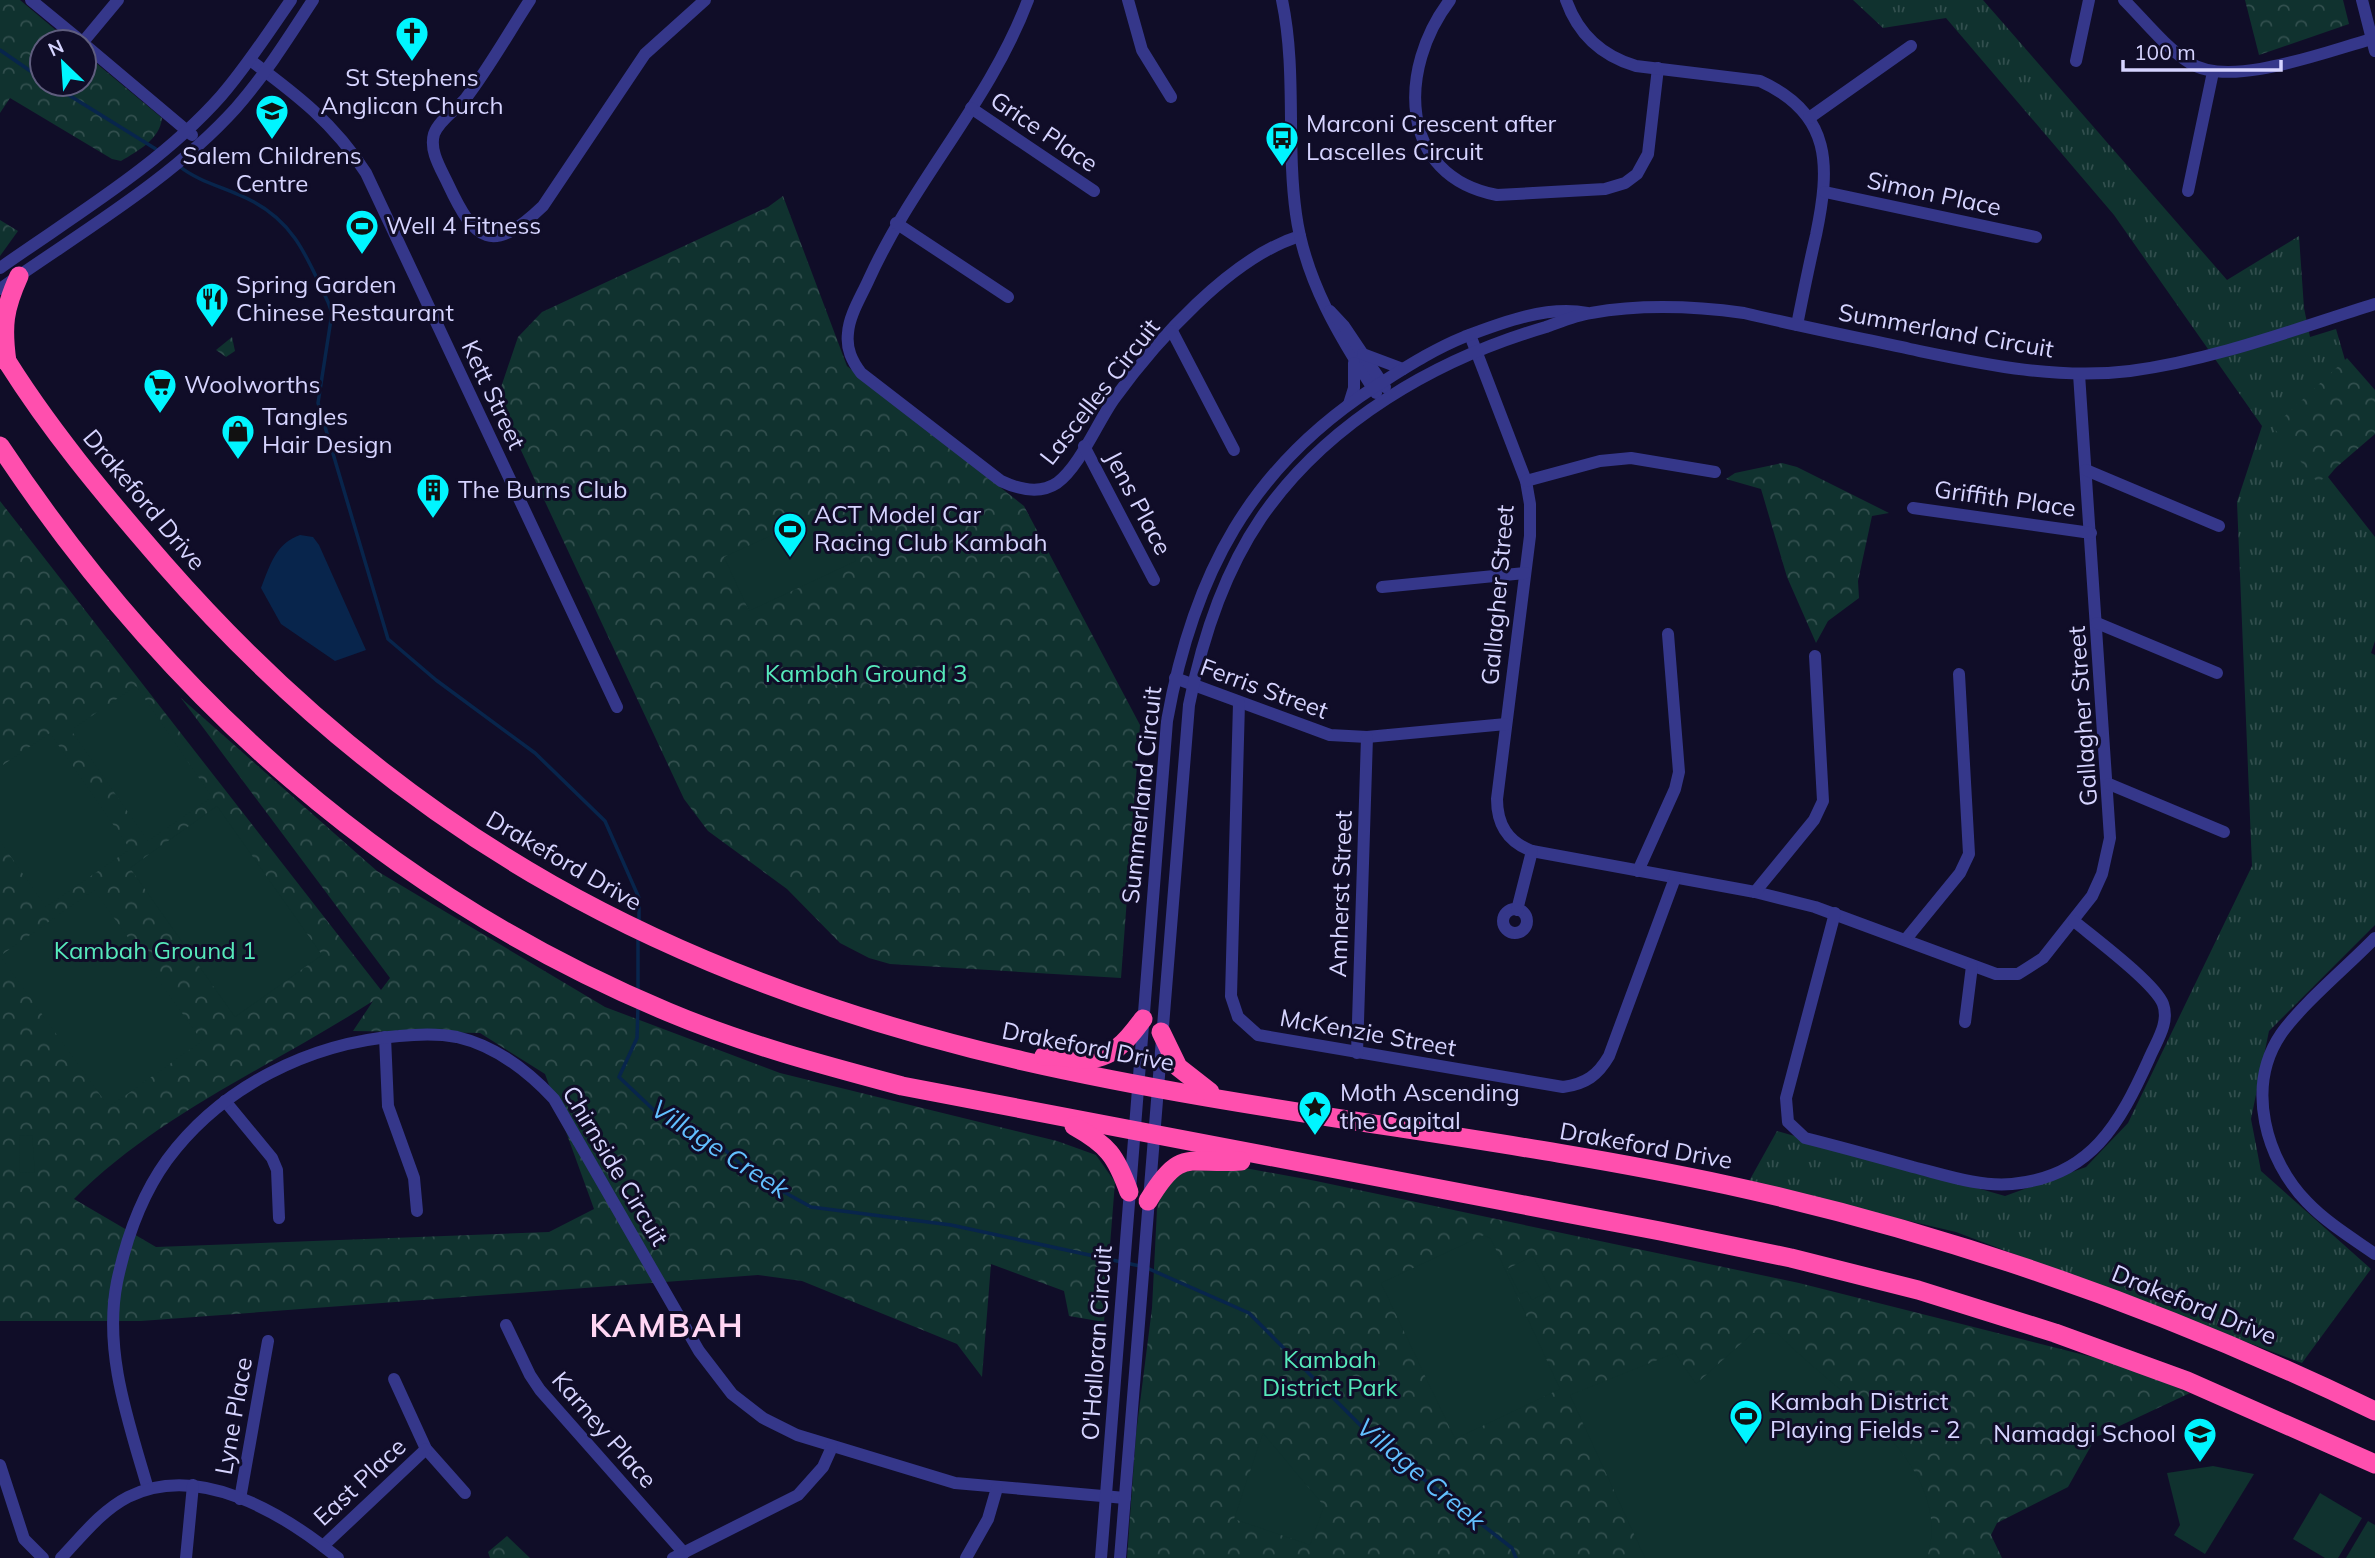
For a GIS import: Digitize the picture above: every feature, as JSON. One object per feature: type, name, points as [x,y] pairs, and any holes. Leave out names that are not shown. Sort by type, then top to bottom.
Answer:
[{"type":"highway","points":[[4,356],[5,303],[19,276]]},
{"type":"highway","name":"Drakeford Drive","points":[[4,356],[80,463],[184,586],[289,692],[355,750],[487,848],[605,916],[659,942],[733,974],[811,1001],[927,1036],[1018,1059],[1220,1098],[1652,1170],[1886,1224],[2047,1274],[2144,1309],[2293,1372],[2375,1411]]},
{"type":"highway","points":[[0,446],[53,522],[136,626],[257,751],[314,801],[388,858],[524,944],[615,989],[671,1013],[782,1053],[940,1094],[1269,1159],[1660,1231],[1791,1258],[1918,1290],[2055,1333],[2176,1377],[2375,1465]]},
{"type":"highway","points":[[1018,1059],[1054,1055],[1083,1059],[1100,1057],[1120,1047],[1143,1019]]},
{"type":"highway","points":[[1161,1032],[1178,1067],[1198,1085],[1220,1098]]},
{"type":"highway","points":[[1060,1118],[1109,1150],[1118,1161],[1129,1192]]},
{"type":"highway","points":[[1148,1201],[1167,1173],[1187,1162],[1269,1159]]},
{"type":"street","points":[[31,0],[65,28]]},
{"type":"street","points":[[95,28],[118,0]]},
{"type":"street","points":[[0,268],[162,152],[186,130],[220,97],[250,60],[290,0]]},
{"type":"street","points":[[0,289],[176,163],[200,142],[235,109],[265,71],[313,0]]},
{"type":"street","points":[[530,0],[466,98],[438,126],[434,136],[436,158],[464,218],[473,229],[486,236],[501,235],[526,222],[543,206],[645,54],[705,0]]},
{"type":"street","name":"Lascelles Circuit","points":[[1028,0],[1002,62],[896,223],[848,331],[850,356],[861,373],[1001,481],[1015,487],[1037,490],[1057,483],[1067,473],[1114,400],[1172,331],[1248,262],[1273,245],[1300,236]]},
{"type":"street","points":[[1128,0],[1142,50],[1171,97]]},
{"type":"street","points":[[1282,0],[1290,57],[1293,189],[1300,236],[1316,285],[1336,332],[1358,356],[1387,400]]},
{"type":"street","points":[[1450,0],[1434,23],[1423,47],[1416,73],[1414,110],[1419,130],[1434,157],[1463,184],[1480,192],[1497,195],[1591,190],[1625,183],[1637,174],[1648,154],[1658,68]]},
{"type":"street","points":[[1566,0],[1581,30],[1595,45],[1619,61],[1760,81],[1778,89],[1809,118],[1824,155],[1825,192],[1797,325]]},
{"type":"street","points":[[2076,61],[2089,0]]},
{"type":"street","points":[[2124,0],[2177,53],[2191,64],[2213,72],[2246,72],[2374,45],[2362,0]]},
{"type":"street","points":[[1809,118],[1911,46]]},
{"type":"street","points":[[98,56],[200,142]]},
{"type":"street","name":"Kett Street","points":[[250,60],[331,125],[366,173],[617,707]]},
{"type":"street","points":[[2188,191],[2213,72]]},
{"type":"street","name":"Grice Place","points":[[971,108],[1094,191]]},
{"type":"street","name":"Simon Place","points":[[1825,192],[2036,237]]},
{"type":"street","points":[[896,223],[1008,297]]},
{"type":"street","name":"Summerland Circuit","points":[[1143,1133],[1147,1084],[1143,1019],[1165,744],[1175,678],[1199,597],[1238,520],[1288,456],[1349,404],[1403,369],[1470,335],[1559,310],[1588,313],[1652,306],[1704,308],[1980,363],[2030,371],[2079,374],[2175,364],[2375,304]]},
{"type":"street","name":"Summerland Circuit","points":[[1143,1133],[1147,1084],[1161,1032],[1184,746],[1193,685],[1219,597],[1261,519],[1316,453],[1387,400],[1428,374],[1476,351],[1588,313]]},
{"type":"street","points":[[1172,331],[1234,450]]},
{"type":"street","name":"Gallagher Street","points":[[1470,335],[1526,481],[1531,514],[1497,813],[1509,838],[1532,851],[1755,892],[1836,913],[1996,974],[2011,975],[2032,968],[2074,921],[2092,896],[2106,863],[2110,838],[2109,784],[2079,374]]},
{"type":"street","points":[[1358,356],[1403,369]]},
{"type":"street","points":[[1349,404],[1358,356]]},
{"type":"street","name":"Jens Place","points":[[1084,446],[1154,580]]},
{"type":"street","points":[[1526,481],[1610,459],[1631,458],[1715,472]]},
{"type":"street","points":[[2086,470],[2219,526]]},
{"type":"street","name":"Griffith Place","points":[[1913,508],[2091,533]]},
{"type":"street","points":[[1382,587],[1525,573]]},
{"type":"street","points":[[2097,623],[2217,673]]},
{"type":"street","points":[[1638,871],[1675,789],[1679,772],[1668,635]]},
{"type":"street","points":[[1755,892],[1814,820],[1823,802],[1815,656]]},
{"type":"street","points":[[1906,939],[1960,873],[1969,854],[1959,674]]},
{"type":"street","name":"Ferris Street","points":[[1175,678],[1317,732],[1367,737],[1506,724]]},
{"type":"street","name":"McKenzie Street","points":[[1239,703],[1231,996],[1235,1010],[1247,1027],[1258,1035],[1563,1087],[1591,1079],[1609,1056],[1675,878]]},
{"type":"street","name":"Amherst Street","points":[[1357,1053],[1367,737]]},
{"type":"street","points":[[2109,784],[2224,832]]},
{"type":"street","points":[[1517,910],[1532,851]]},
{"type":"street","points":[[1836,913],[1786,1098],[1788,1122],[1805,1138],[1962,1180],[2001,1185],[2039,1180],[2062,1171],[2102,1142],[2125,1111],[2164,1025],[2164,1006],[2153,990],[2074,921]]},
{"type":"street","points":[[2375,938],[2280,1035],[2264,1074],[2263,1097],[2270,1144],[2292,1186],[2317,1211],[2375,1254]]},
{"type":"street","points":[[1965,1023],[1972,965]]},
{"type":"street","name":"Chirnside Circuit","points":[[149,1489],[125,1408],[115,1360],[113,1331],[117,1283],[134,1222],[149,1189],[167,1160],[189,1134],[225,1101],[266,1074],[314,1054],[385,1037],[430,1033],[466,1040],[501,1055],[534,1078],[554,1099],[715,1374],[732,1394],[763,1419],[797,1435],[935,1478],[997,1488],[1125,1498]]},
{"type":"street","points":[[385,1037],[388,1105],[414,1178],[418,1212]]},
{"type":"street","points":[[225,1101],[272,1158],[276,1170],[279,1218]]},
{"type":"street","name":"O'Halloran Circuit","points":[[1101,1558],[1129,1192],[1143,1133]]},
{"type":"street","name":"O'Halloran Circuit","points":[[1120,1558],[1148,1201],[1143,1133]]},
{"type":"street","name":"Karney Place","points":[[506,1325],[540,1390],[678,1555]]},
{"type":"street","name":"Lyne Place","points":[[240,1499],[268,1340]]},
{"type":"street","name":"East Place","points":[[394,1379],[426,1448],[465,1493]]},
{"type":"street","points":[[678,1555],[798,1495],[823,1467],[832,1447]]},
{"type":"street","name":"East Place","points":[[323,1546],[426,1448]]},
{"type":"street","points":[[0,1465],[20,1532],[43,1558]]},
{"type":"street","points":[[61,1558],[110,1508],[149,1489],[170,1485],[193,1485],[240,1499],[293,1526],[338,1558]]},
{"type":"street","points":[[186,1558],[193,1485]]},
{"type":"street","points":[[966,1558],[988,1520],[997,1488]]},
{"type":"green space","points":[[0,0],[20,0],[53,28],[28,28],[28,98],[98,98],[98,65],[162,118],[153,138],[121,161],[112,159],[10,98],[0,113]]},
{"type":"green space","points":[[1853,0],[1983,0],[2227,280],[2299,236],[2304,308],[2310,337],[2336,329],[2366,432],[2328,477],[2375,537],[2375,641],[2371,653],[2375,655],[2375,925],[2269,1031],[2251,1119],[2261,1171],[2371,1269],[2302,1363],[1956,1232],[1748,1183],[1777,1131],[2005,1196],[2086,1167],[2128,1123],[2252,866],[2237,502],[2262,426],[2114,215],[1946,18],[1883,28]]},
{"type":"green space","points":[[2245,0],[2343,0],[2349,24],[2259,55]]},
{"type":"green space","name":"Kambah Ground 3","points":[[783,196],[847,366],[1024,506],[1140,725],[1121,978],[890,964],[869,958],[840,943],[787,889],[708,831],[684,799],[497,399],[518,337],[542,312],[768,207]]},
{"type":"green space","points":[[0,220],[18,231],[0,256]]},
{"type":"green space","points":[[232,337],[235,351],[226,357],[216,350]]},
{"type":"green space","points":[[2347,358],[2375,390],[2375,434],[2318,483],[2273,427]]},
{"type":"green space","points":[[1782,463],[1797,467],[1889,513],[1872,516],[1858,581],[1859,598],[1828,621],[1816,643],[1787,577],[1761,489],[1726,479],[1735,473]]},
{"type":"green space","name":"Kambah Ground 1","points":[[0,501],[381,990],[390,978],[181,698],[377,871],[605,1007],[780,1073],[1057,1141],[1096,1155],[1115,1182],[1104,1322],[1069,1316],[1064,1291],[991,1264],[982,1377],[957,1344],[802,1281],[758,1275],[141,1321],[0,1321]],"holes":[[[373,1001],[353,1031],[480,1033],[545,1074],[594,1209],[549,1232],[156,1247],[74,1199],[107,1168],[180,1116]]]},
{"type":"green space","name":"ACT Model Car Racing Club Kambah","points":[[832,508],[856,561],[749,611],[724,557]]},
{"type":"green space","points":[[136,686],[212,797],[148,841],[71,730]]},
{"type":"green space","points":[[50,733],[130,849],[46,907],[0,841],[0,767]]},
{"type":"green space","points":[[217,806],[322,955],[235,1017],[130,868]]},
{"type":"green space","points":[[94,890],[202,1041],[109,1107],[0,956]]},
{"type":"green space","points":[[32,1135],[35,1172],[20,1173],[19,1136]]},
{"type":"green space","name":"Kambah District Park","points":[[1234,1166],[1799,1283],[2120,1364],[2190,1393],[2096,1437],[2068,1487],[1997,1523],[1991,1535],[2002,1558],[1127,1558],[1136,1434],[1152,1308],[1157,1209],[1162,1191],[1181,1171]]},
{"type":"green space","points":[[1484,1235],[1491,1239],[1560,1389],[1455,1439],[1381,1283]]},
{"type":"green space","points":[[1533,1256],[1551,1290],[1532,1300],[1527,1291],[1520,1294],[1507,1269]]},
{"type":"green space","name":"Kambah District Playing Fields - 2","points":[[1753,1333],[1778,1334],[1857,1405],[1908,1460],[1924,1491],[1931,1523],[1927,1558],[1645,1558],[1570,1395],[1675,1353],[1696,1384]]},
{"type":"green space","points":[[1263,1433],[1324,1506],[1310,1545],[1234,1519]]},
{"type":"green space","points":[[2213,1466],[2254,1474],[2205,1554],[2174,1535],[2180,1525],[2167,1473]]},
{"type":"green space","points":[[2320,1493],[2362,1518],[2338,1558],[2325,1558],[2293,1539]]},
{"type":"green space","points":[[2368,1521],[2375,1525],[2375,1558],[2346,1558]]},
{"type":"green space","points":[[507,1536],[530,1558],[490,1558],[488,1552]]},
{"type":"water","points":[[300,535],[313,537],[319,545],[366,650],[335,661],[281,624],[261,588],[279,549]]},
{"type":"waterway","name":"Village Creek","points":[[0,50],[28,69]]},
{"type":"waterway","name":"Village Creek","points":[[74,98],[159,151]]},
{"type":"waterway","name":"Village Creek","points":[[179,166],[196,177],[243,196],[280,221],[299,244],[328,302],[332,313],[318,403],[388,639],[436,680],[535,753],[605,821],[639,898],[639,922]]},
{"type":"waterway","name":"Village Creek","points":[[638,936],[638,992]]},
{"type":"waterway","name":"Village Creek","points":[[638,1006],[637,1038],[619,1077],[657,1113],[711,1137],[750,1173],[811,1207],[951,1225],[1140,1266]]},
{"type":"waterway","name":"Village Creek","points":[[1147,1268],[1249,1313],[1381,1446],[1512,1548],[1516,1558]]},
{"type":"place","name":"St Stephens Anglican Church","points":[[412,63]]},
{"type":"place","name":"Salem Childrens Centre","points":[[272,141]]},
{"type":"place","name":"Marconi Crescent after Lascelles Circuit","points":[[1282,168]]},
{"type":"place","name":"Well 4 Fitness","points":[[362,256]]},
{"type":"place","name":"Spring Garden Chinese Restaurant","points":[[212,329]]},
{"type":"place","name":"Woolworths","points":[[160,415]]},
{"type":"place","name":"Tangles Hair Design","points":[[238,461]]},
{"type":"place","name":"The Burns Club","points":[[433,520]]},
{"type":"place","name":"ACT Model Car Racing Club Kambah","points":[[790,559]]},
{"type":"place","name":"Moth Ascending the Capital","points":[[1315,1137]]},
{"type":"place","name":"Kambah District Playing Fields - 2","points":[[1746,1446]]},
{"type":"place","name":"Namadgi School","points":[[2200,1464]]},
{"type":"district","name":"KAMBAH","points":[[667,1326]]}]
